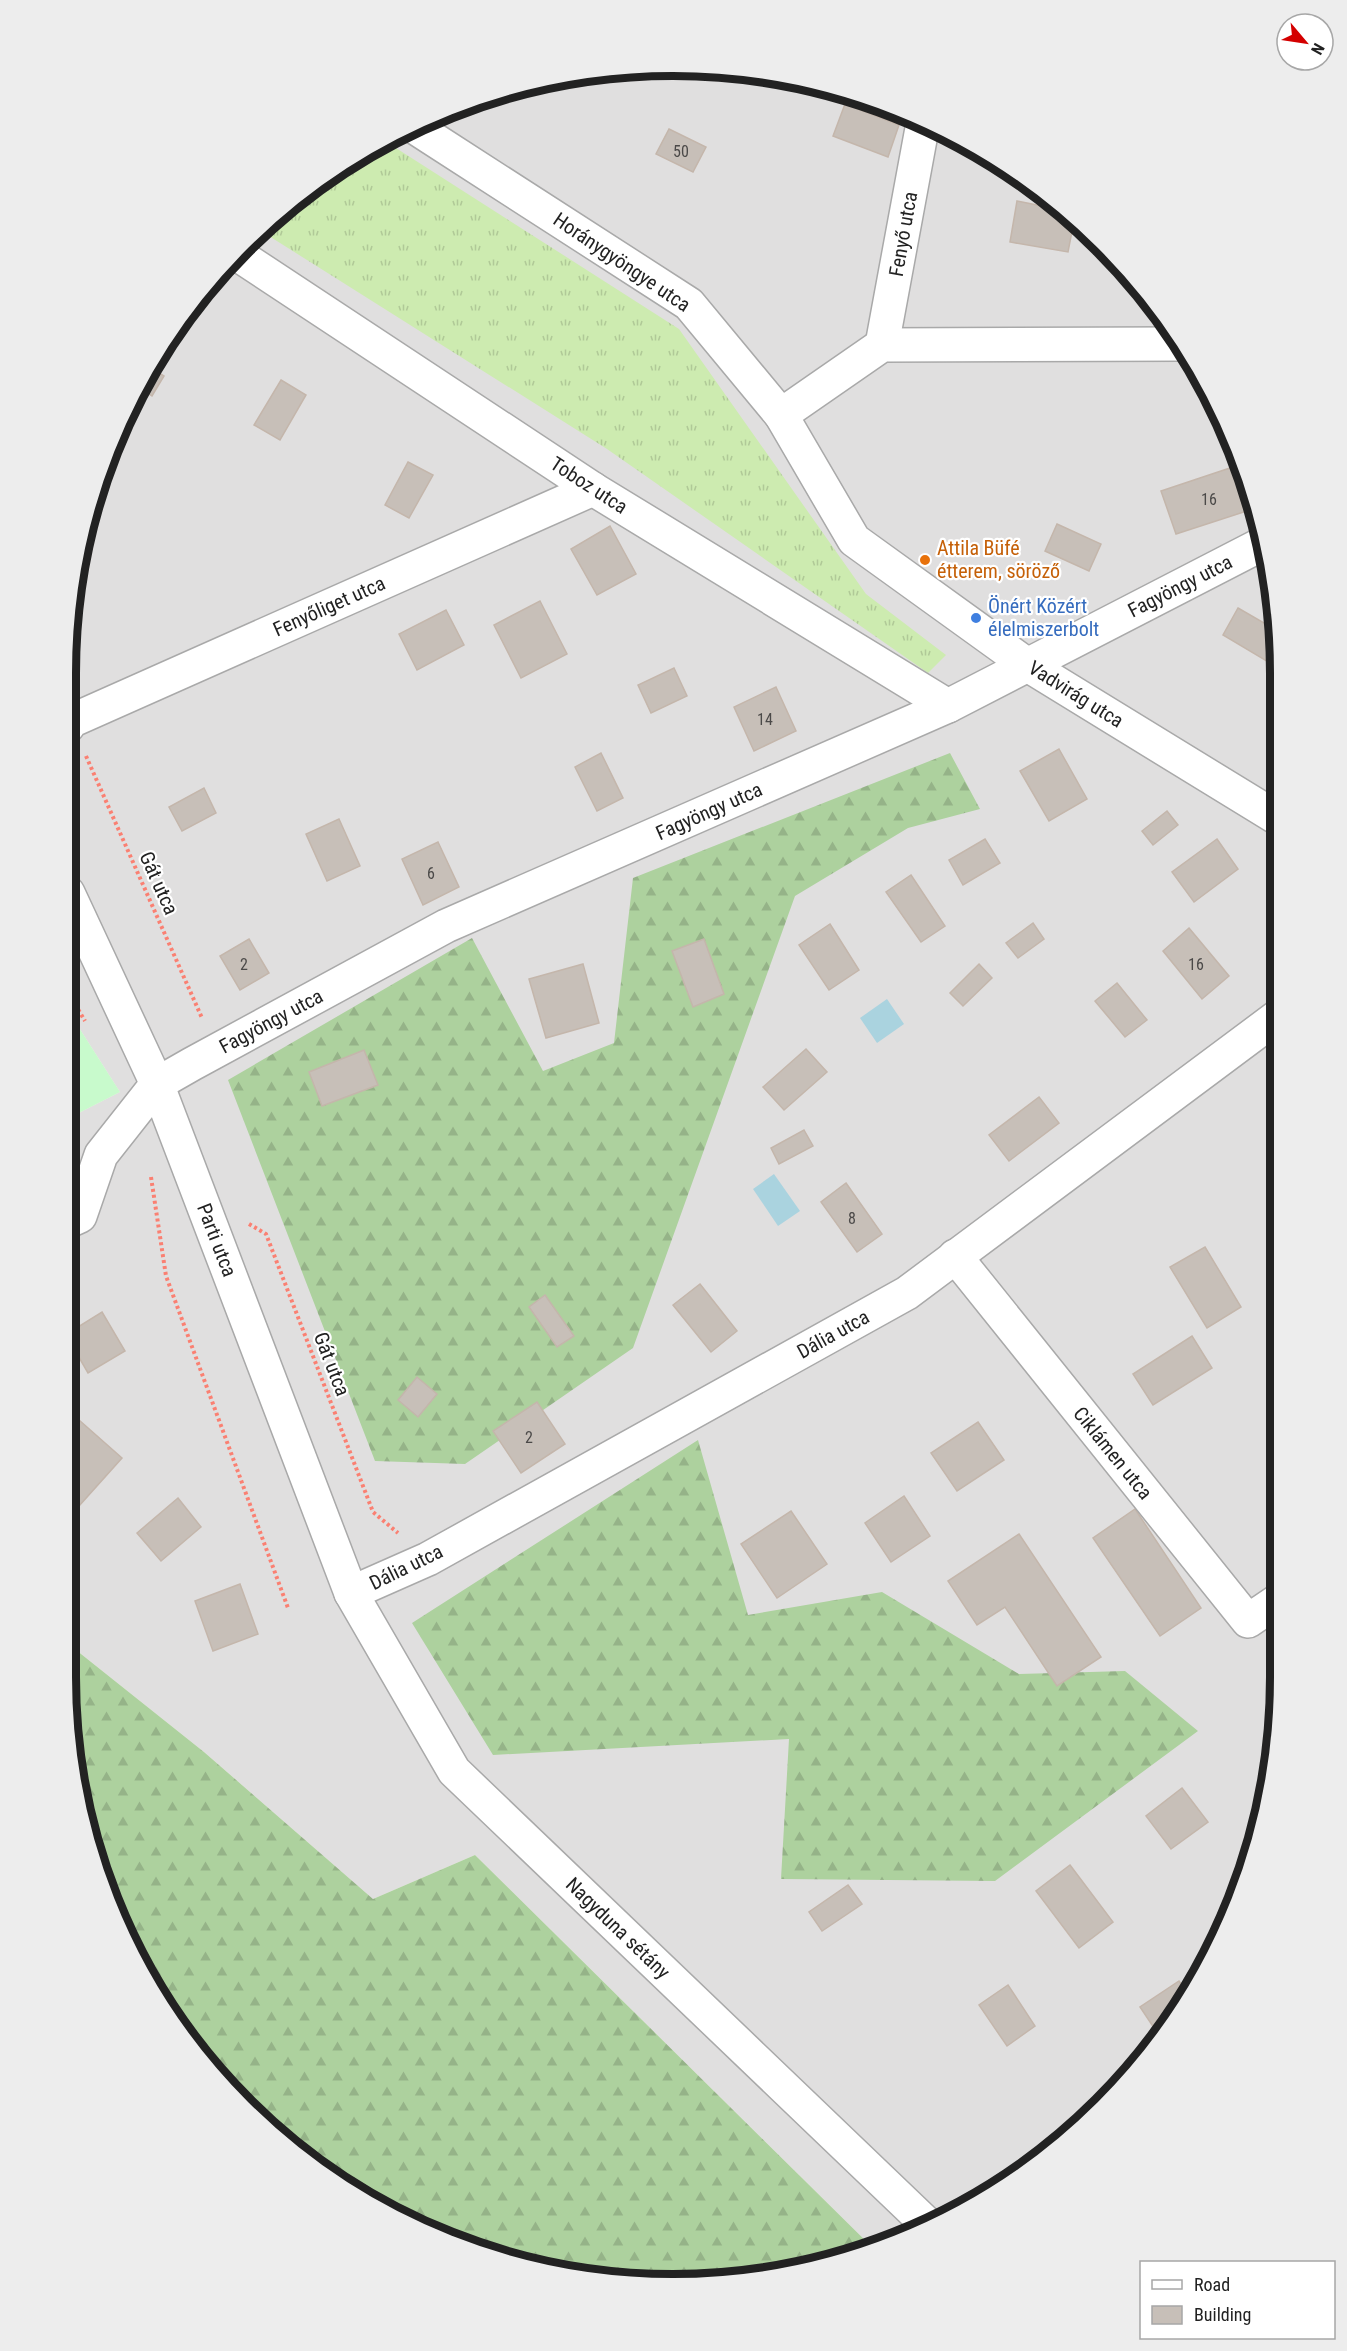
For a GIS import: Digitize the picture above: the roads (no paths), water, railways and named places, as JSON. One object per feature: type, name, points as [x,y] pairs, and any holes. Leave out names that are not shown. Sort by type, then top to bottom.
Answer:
[{"type":"street","name":"Fenyő utca","points":[[882,345],[922,131]]},
{"type":"street","name":"Horánygyöngye utca","points":[[422,132],[689,304],[781,415]]},
{"type":"street","name":"Toboz utca","points":[[244,259],[593,489],[948,706]]},
{"type":"street","points":[[781,415],[882,345],[1171,344]]},
{"type":"street","name":"Vadvirág utca","points":[[781,415],[854,540],[1026,664],[1270,814]]},
{"type":"street","name":"Fenyőliget utca","points":[[76,720],[593,489]]},
{"type":"street","name":"Fagyöngy utca","points":[[158,1084],[446,926],[948,706],[1257,547]]},
{"type":"street","name":"Parti utca","points":[[76,910],[158,1084],[351,1593]]},
{"type":"street","name":"Dália utca","points":[[351,1593],[428,1559],[907,1293],[1270,1022]]},
{"type":"street","points":[[76,1218],[80,1216],[101,1155],[158,1084]]},
{"type":"street","name":"Ciklámen utca","points":[[955,1256],[1248,1621],[1270,1606]]},
{"type":"street","name":"Nagyduna sétány","points":[[351,1593],[454,1772],[923,2220]]},
{"type":"water","points":[[887,999],[904,1024],[877,1043],[860,1018]]},
{"type":"water","points":[[774,1174],[800,1211],[778,1226],[753,1189]]},
{"type":"place","name":"Attila Büfé étterem, söröző","points":[[925,560]]},
{"type":"place","name":"Önért Közért élelmiszerbolt","points":[[976,618]]}]
